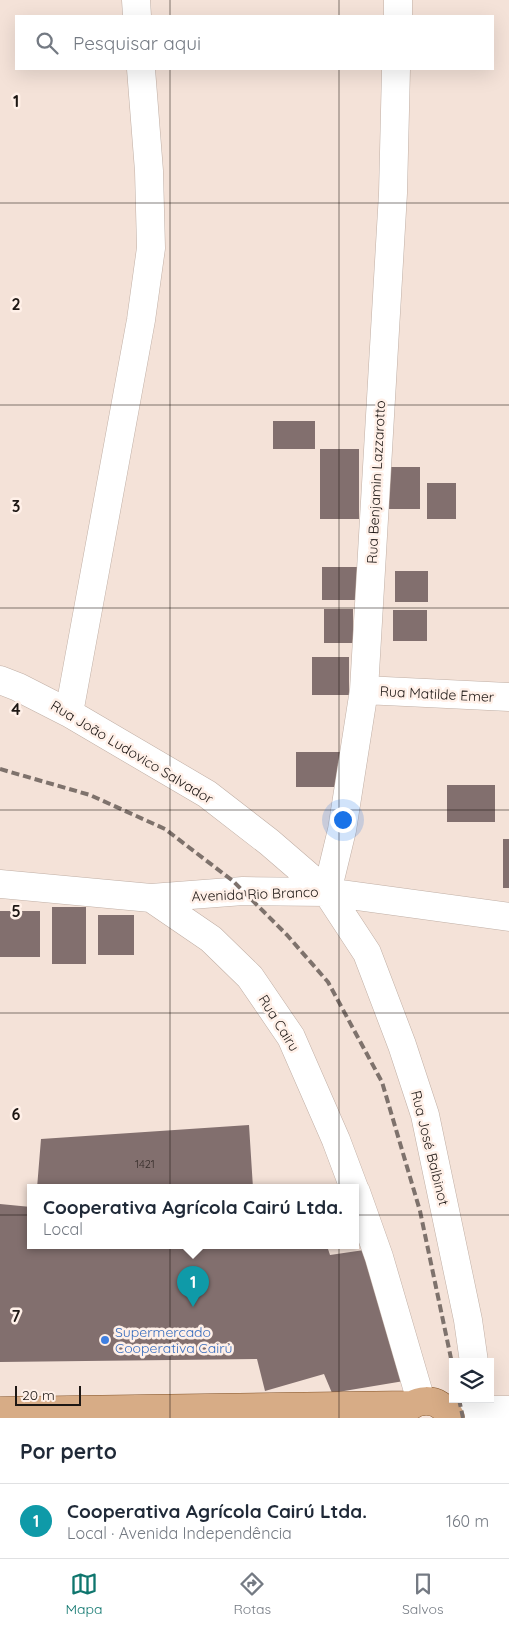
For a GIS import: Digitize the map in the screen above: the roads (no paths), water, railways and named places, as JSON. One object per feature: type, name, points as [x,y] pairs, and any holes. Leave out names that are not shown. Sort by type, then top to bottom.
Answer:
[{"type":"main road","points":[[0,1411],[410,1408],[431,1401],[440,1404],[449,1414]]},
{"type":"street","points":[[136,0],[137,15]]},
{"type":"street","points":[[398,0],[398,15]]},
{"type":"street","points":[[68,713],[141,320],[151,248],[149,171],[141,70]]},
{"type":"street","name":"Rua Benjamin Lazzarotto","points":[[327,892],[342,830],[364,690],[393,203],[396,70]]},
{"type":"street","name":"Rua João Ludovico Salvador","points":[[0,680],[18,686],[68,713],[207,794],[269,842],[327,892]]},
{"type":"street","name":"Rua Matilde Emer","points":[[364,690],[509,697]]},
{"type":"street","name":"Avenida Rio Branco","points":[[0,884],[150,898],[243,891],[327,892],[509,918]]},
{"type":"street","name":"Rua José Balbinot","points":[[327,892],[367,953],[426,1115],[468,1320],[473,1358]]},
{"type":"street","name":"Rua Cairu","points":[[150,898],[211,939],[250,977],[291,1037],[336,1140],[352,1184]]},
{"type":"street","points":[[359,1200],[379,1257],[410,1408]]},
{"type":"street","points":[[449,1414],[480,1405],[509,1410]]},
{"type":"railway","points":[[0,769],[90,795],[165,829],[233,881],[287,935],[328,982],[382,1082],[420,1211],[451,1358]]},
{"type":"railway","points":[[460,1403],[463,1418]]},
{"type":"place","name":"Cooperativa Agrícola Cairú Ltda.","points":[[193,1307]]},
{"type":"place","name":"Supermercado Cooperativa Cairú","points":[[105,1340]]}]
